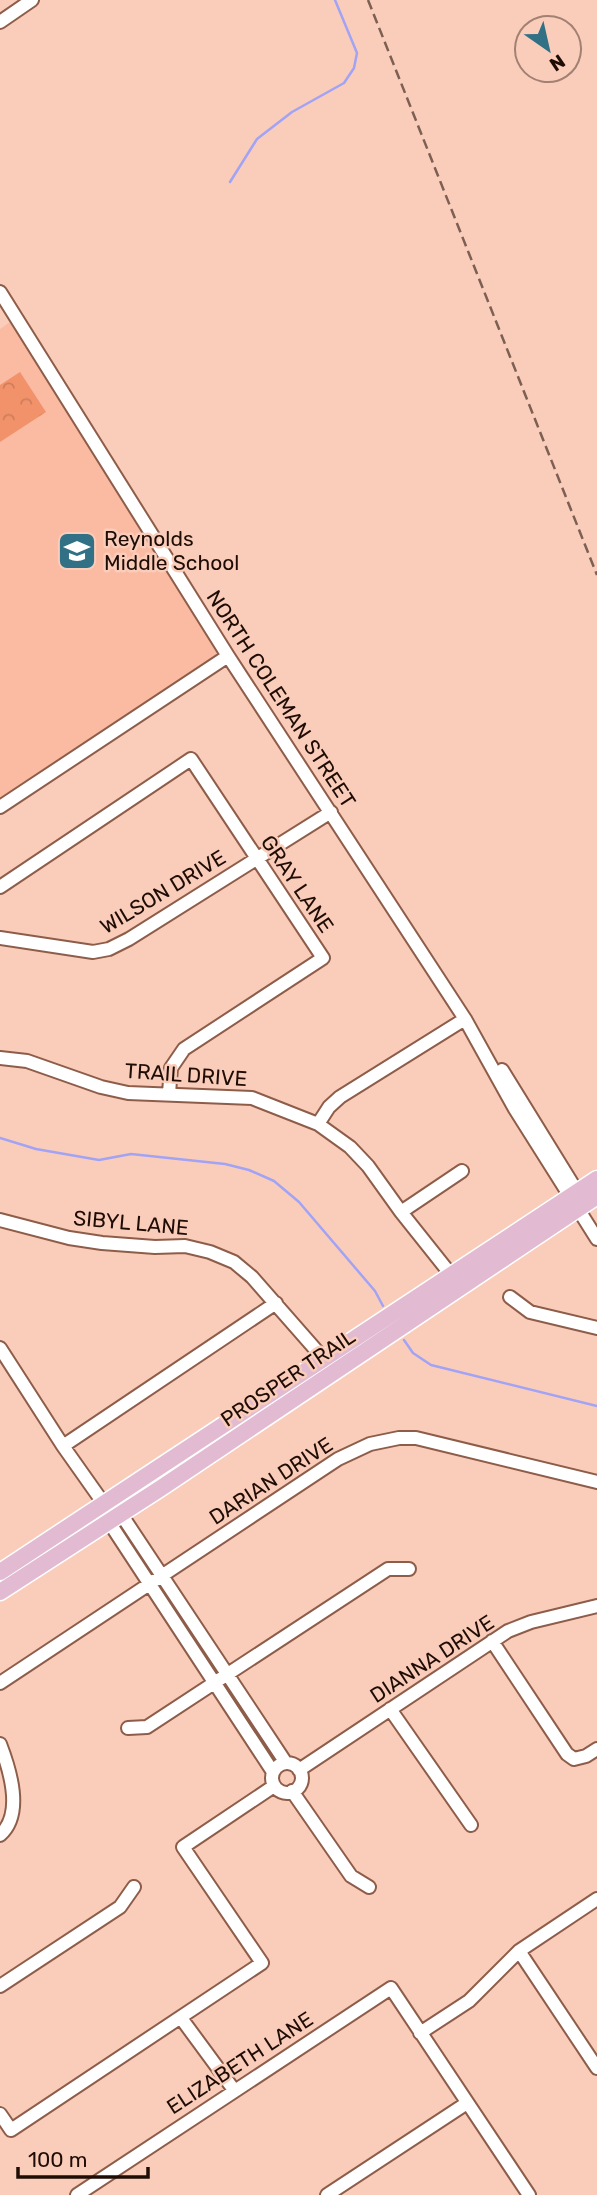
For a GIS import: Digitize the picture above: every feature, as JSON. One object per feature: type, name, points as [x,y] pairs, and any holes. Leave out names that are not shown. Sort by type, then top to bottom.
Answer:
[{"type":"main road","name":"PROSPER TRAIL","points":[[0,1592],[115,1518],[330,1366],[582,1200],[597,1179]]},
{"type":"main road","name":"PROSPER TRAIL","points":[[0,1572],[104,1504],[330,1366]]},
{"type":"street","points":[[0,22],[32,0]]},
{"type":"street","name":"NORTH COLEMAN STREET","points":[[0,292],[4,308],[41,361],[228,656],[465,1019],[515,1109],[597,1223]]},
{"type":"street","points":[[0,807],[228,656]]},
{"type":"street","name":"GRAY LANE","points":[[0,887],[191,759],[323,958],[184,1049],[171,1068],[169,1093]]},
{"type":"street","name":"WILSON DRIVE","points":[[0,938],[76,951],[109,949],[331,812]]},
{"type":"street","points":[[318,1124],[329,1107],[340,1097],[465,1019]]},
{"type":"street","name":"TRAIL DRIVE","points":[[0,1058],[27,1061],[101,1087],[128,1093],[252,1098],[318,1124],[350,1147],[368,1166],[456,1282]]},
{"type":"street","points":[[401,1212],[462,1171]]},
{"type":"street","name":"NORTH COLEMAN STREET","points":[[582,1200],[597,1238]]},
{"type":"street","name":"SIBYL LANE","points":[[0,1220],[69,1238],[155,1247],[185,1246],[210,1252],[233,1262],[252,1277],[330,1366]]},
{"type":"street","points":[[510,1297],[530,1312],[597,1328]]},
{"type":"street","points":[[63,1446],[276,1303]]},
{"type":"street","points":[[0,1348],[63,1446],[104,1504],[161,1576],[273,1772],[274,1786],[282,1792],[297,1789],[301,1780],[296,1766],[281,1764],[273,1772]]},
{"type":"street","name":"DARIAN DRIVE","points":[[0,1683],[338,1459],[384,1440],[416,1438],[433,1441],[597,1482]]},
{"type":"street","points":[[115,1518],[149,1584],[286,1763]]},
{"type":"street","points":[[128,1728],[147,1727],[388,1569],[409,1569]]},
{"type":"street","name":"DIANNA DRIVE","points":[[299,1770],[492,1642],[531,1622],[597,1606]]},
{"type":"street","points":[[492,1642],[567,1754],[575,1759],[597,1749]]},
{"type":"street","points":[[390,1709],[471,1825]]},
{"type":"street","points":[[0,1744],[12,1791],[12,1816],[4,1831]]},
{"type":"street","points":[[0,2114],[11,2130],[262,1963],[183,1847],[274,1786]]},
{"type":"street","points":[[292,1791],[351,1876],[369,1886]]},
{"type":"street","points":[[0,1986],[120,1907],[134,1887]]},
{"type":"street","points":[[529,2195],[420,2033],[469,2001],[519,1951],[597,1899]]},
{"type":"street","points":[[519,1951],[593,2054],[597,2068]]},
{"type":"street","name":"ELIZABETH LANE","points":[[77,2195],[391,1988],[420,2033]]},
{"type":"street","points":[[181,2018],[234,2090]]},
{"type":"street","points":[[327,2195],[467,2103]]},
{"type":"shaded area","name":"Reynolds Middle School","points":[[10,322],[219,652],[216,657],[0,801],[0,329]]},
{"type":"green space","points":[[20,372],[46,412],[0,442],[0,385]]},
{"type":"waterway","points":[[230,182],[257,139],[292,112],[344,83],[354,68],[357,53],[335,0]]},
{"type":"waterway","points":[[0,1138],[36,1149],[99,1160],[131,1154],[225,1164],[249,1170],[274,1181],[299,1202],[375,1291],[383,1306]]},
{"type":"waterway","points":[[404,1340],[413,1353],[431,1365],[597,1406]]},
{"type":"railway","points":[[368,0],[597,575]]},
{"type":"place","name":"Reynolds Middle School","points":[[77,551]]}]
